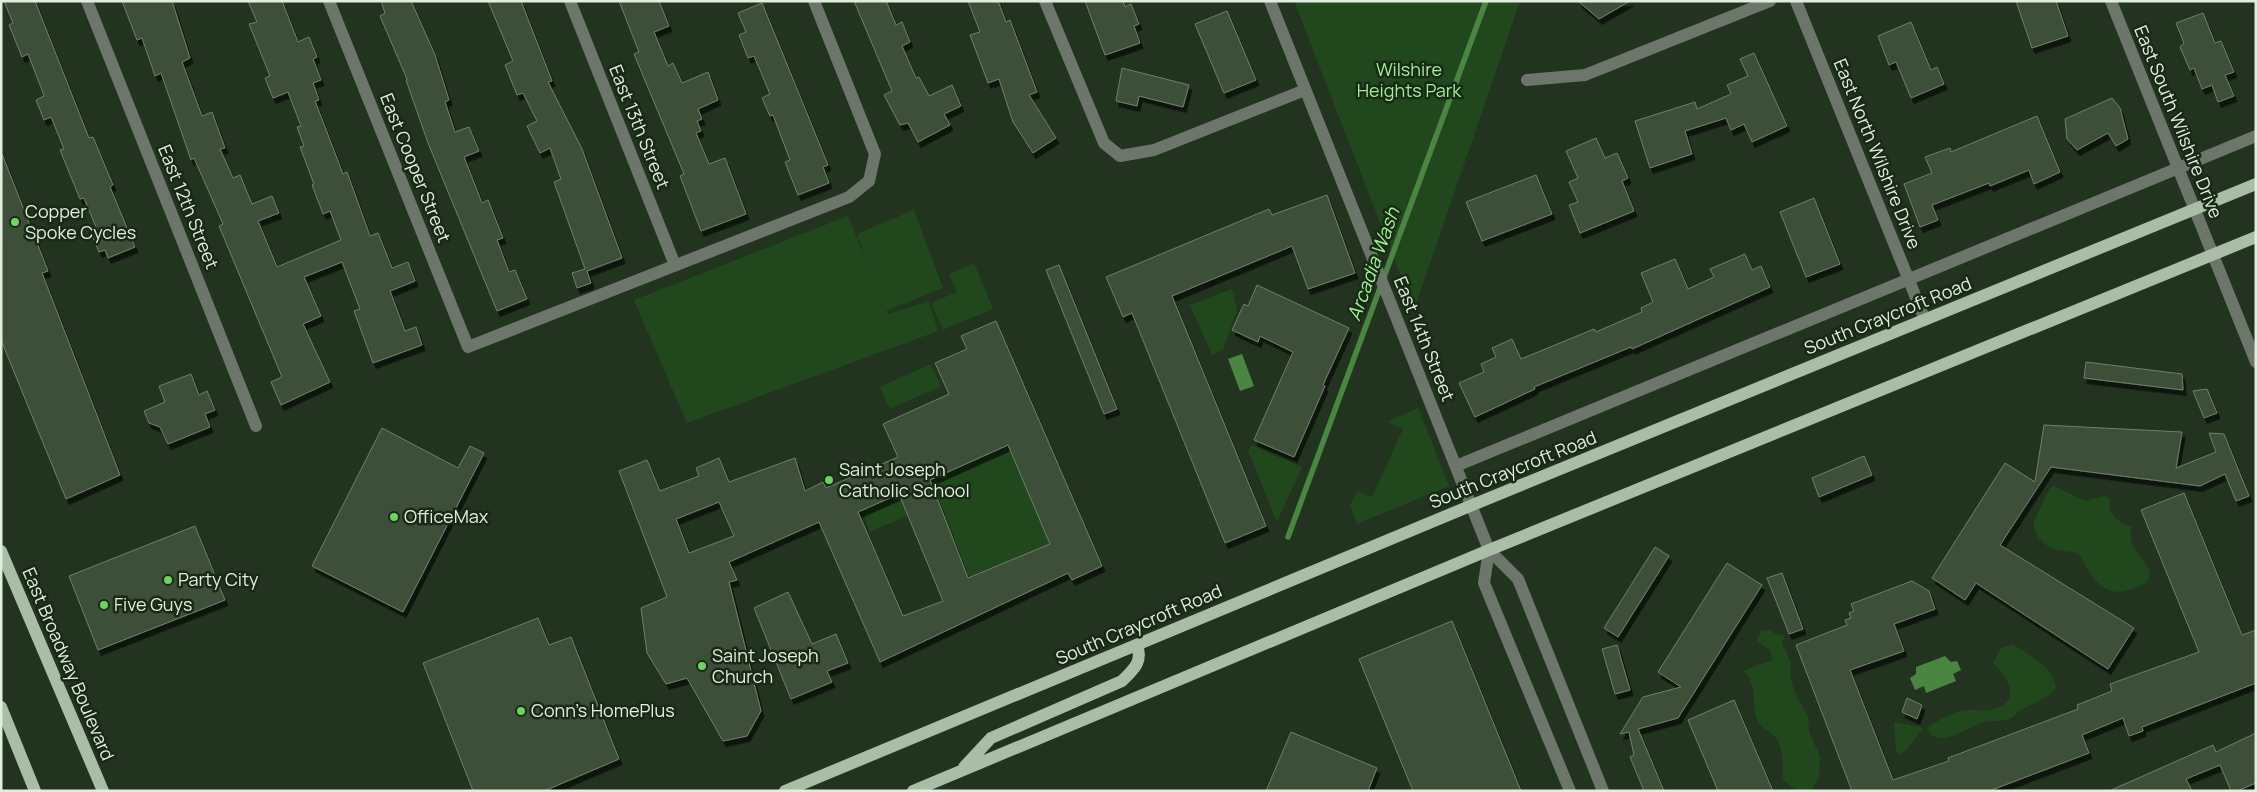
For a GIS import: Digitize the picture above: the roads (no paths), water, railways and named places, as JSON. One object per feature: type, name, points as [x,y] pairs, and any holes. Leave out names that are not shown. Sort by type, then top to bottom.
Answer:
[{"type":"main road","name":"South Craycroft Road","points":[[785,791],[1471,506],[2256,184]]},
{"type":"main road","points":[[913,791],[1489,550],[2256,238]]},
{"type":"main road","name":"East Broadway Boulevard","points":[[1,551],[103,791]]},
{"type":"main road","points":[[961,771],[991,738],[1122,681],[1136,667],[1140,655],[1137,645]]},
{"type":"main road","points":[[1,707],[35,791]]},
{"type":"street","name":"East 12th Street","points":[[87,1],[256,426]]},
{"type":"street","name":"East Cooper Street","points":[[329,1],[468,347],[675,265]]},
{"type":"street","name":"East 13th Street","points":[[570,1],[675,265]]},
{"type":"street","points":[[675,265],[849,197],[868,181],[876,154],[814,1]]},
{"type":"street","points":[[1045,1],[1104,143],[1120,156],[1154,150],[1305,90]]},
{"type":"street","name":"East 14th Street","points":[[1270,1],[1489,550]]},
{"type":"street","points":[[1527,80],[1585,74],[1770,1]]},
{"type":"street","name":"East North Wilshire Drive","points":[[1796,1],[1925,320]]},
{"type":"street","name":"East South Wilshire Drive","points":[[2111,1],[2256,362]]},
{"type":"street","name":"South Craycroft Road","points":[[1456,466],[2256,136]]},
{"type":"street","points":[[1489,550],[1484,583],[1570,791]]},
{"type":"street","points":[[1489,550],[1518,579],[1603,791]]},
{"type":"waterway","name":"Arcadia Wash","points":[[1288,537],[1486,1]]},
{"type":"place","name":"Copper Spoke Cycles","points":[[15,222]]},
{"type":"place","name":"Saint Joseph Catholic School","points":[[829,480]]},
{"type":"place","name":"OfficeMax","points":[[394,517]]},
{"type":"place","name":"Party City","points":[[168,580]]},
{"type":"place","name":"Five Guys","points":[[104,605]]},
{"type":"place","name":"Saint Joseph Church","points":[[702,666]]},
{"type":"place","name":"Conn’s HomePlus","points":[[521,711]]},
{"type":"park label","name":"Wilshire Heights Park","points":[[1409,80]]}]
